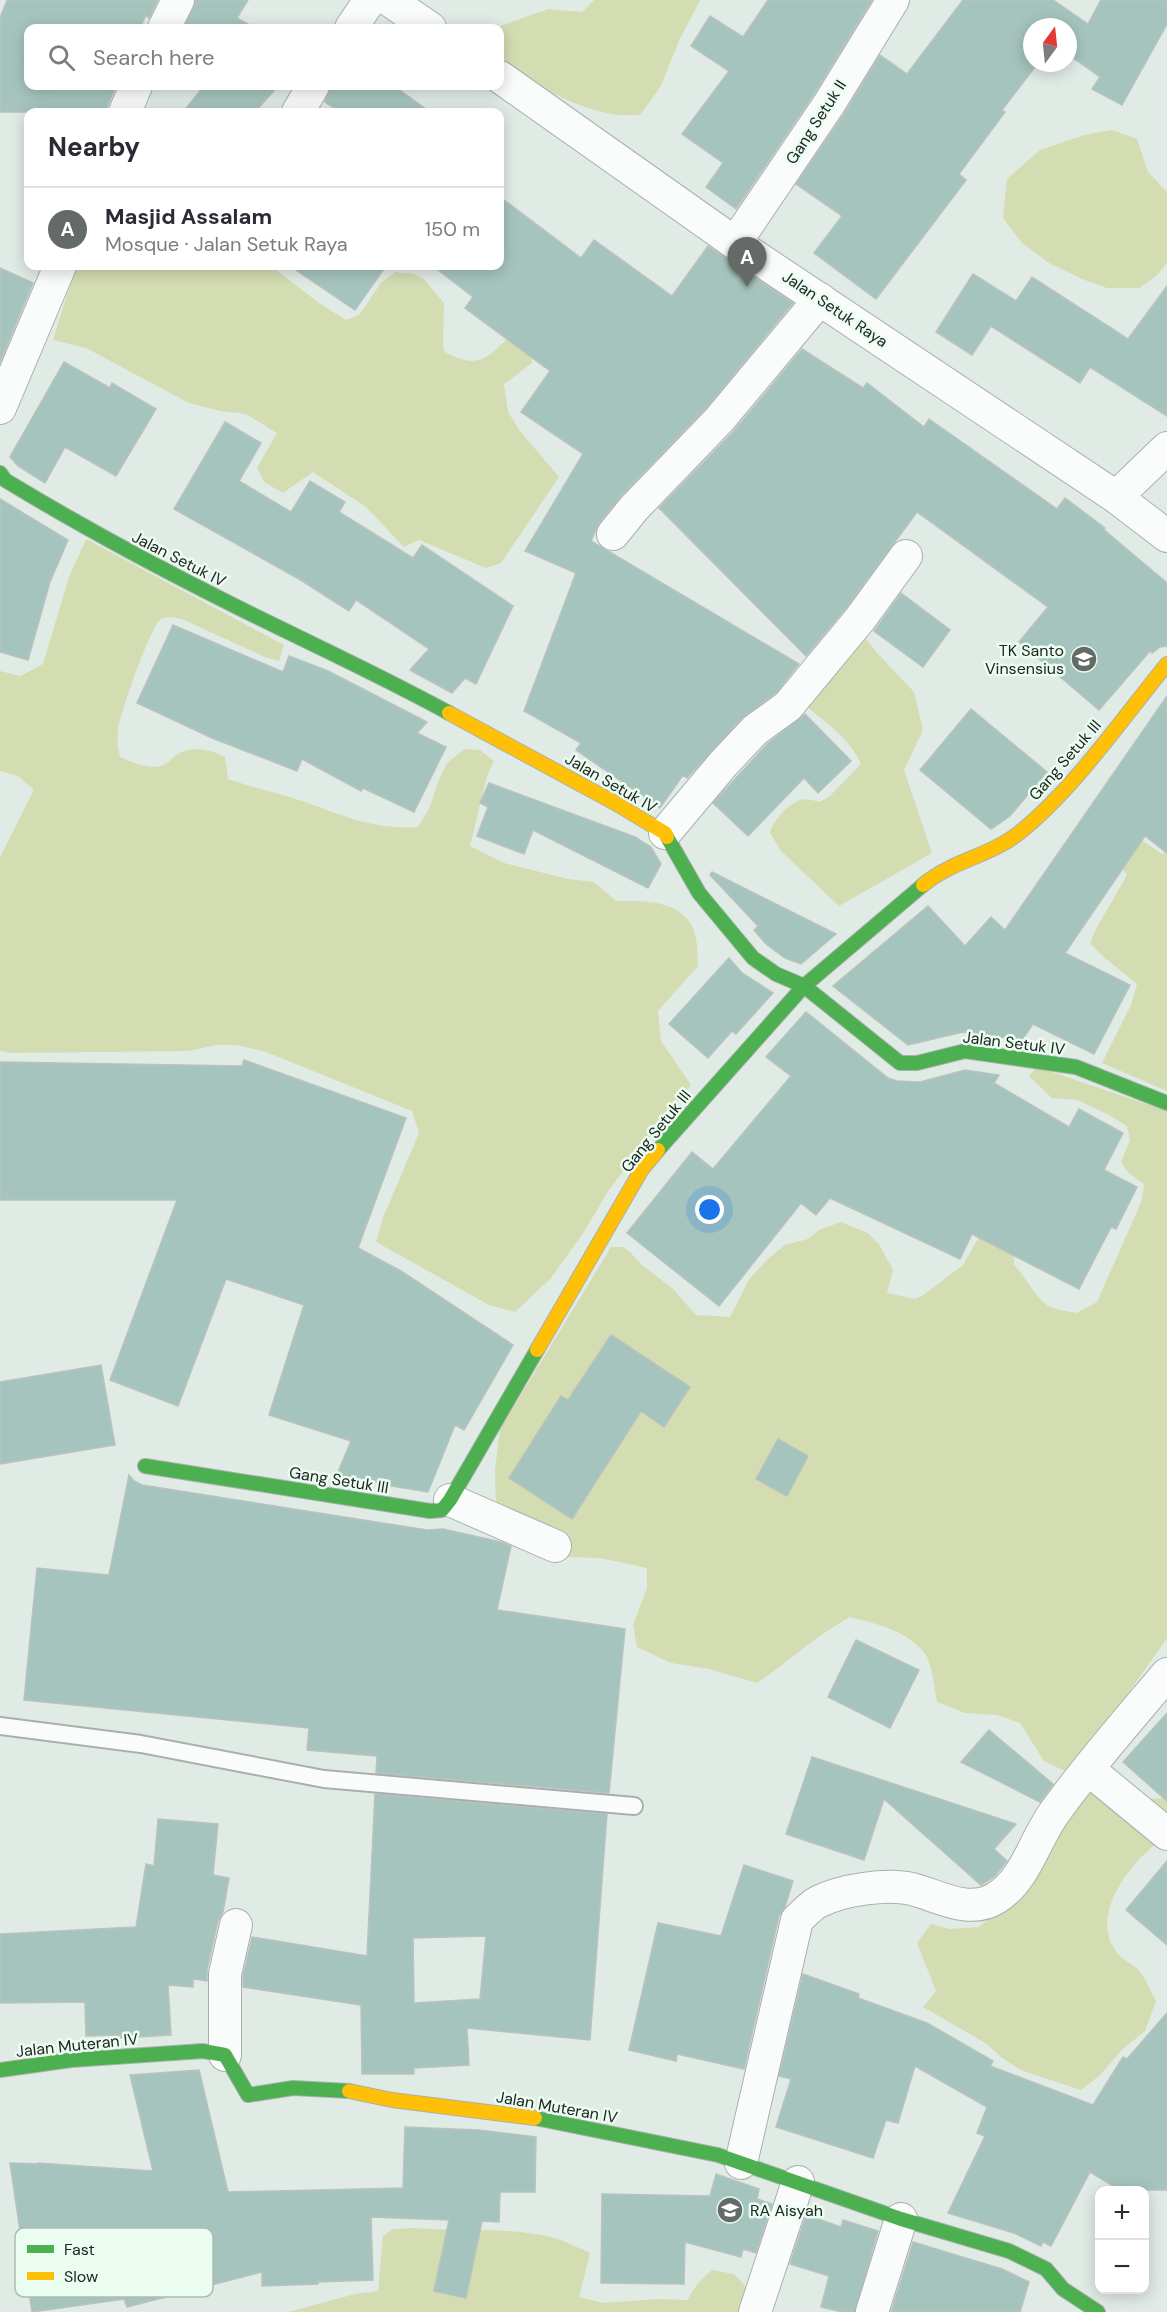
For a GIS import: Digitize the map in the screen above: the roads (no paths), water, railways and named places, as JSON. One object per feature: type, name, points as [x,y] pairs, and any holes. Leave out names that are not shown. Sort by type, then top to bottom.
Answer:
[{"type":"street","points":[[166,24],[178,0]]},
{"type":"street","points":[[354,24],[370,0]]},
{"type":"street","points":[[389,0],[424,24]]},
{"type":"street","name":"Gang Setuk II","points":[[735,243],[829,104],[893,0]]},
{"type":"street","name":"Jalan Setuk Raya","points":[[504,81],[735,243],[1116,497],[1167,536]]},
{"type":"street","points":[[126,108],[134,90]]},
{"type":"street","points":[[300,108],[311,90]]},
{"type":"street","points":[[0,408],[58,270]]},
{"type":"street","points":[[613,534],[634,508],[719,420],[820,299]]},
{"type":"street","points":[[1116,497],[1162,461]]},
{"type":"street","name":"Jalan Setuk IV","points":[[0,473],[5,480],[76,524],[233,605],[397,684],[615,803],[665,833],[699,893],[753,958],[776,974],[804,986],[900,1063],[912,1066],[956,1051],[1054,1063],[1076,1067],[1167,1104]]},
{"type":"street","points":[[665,833],[755,730],[788,706],[860,619],[906,556]]},
{"type":"street","name":"Gang Setuk III","points":[[145,1466],[430,1511],[441,1510],[450,1500],[642,1169],[804,986],[937,873],[995,849],[1019,833],[1062,793],[1167,664]]},
{"type":"street","points":[[450,1500],[555,1546]]},
{"type":"street","points":[[741,2163],[797,1920],[816,1903],[840,1894],[876,1888],[910,1889],[950,1902],[976,1905],[995,1899],[1016,1881],[1055,1811],[1167,1674]]},
{"type":"street","points":[[1088,1769],[1167,1834]]},
{"type":"street","points":[[225,2055],[225,1974],[236,1925]]},
{"type":"street","name":"Jalan Muteran IV","points":[[0,2070],[70,2060],[203,2051],[225,2055],[248,2095],[293,2088],[345,2090],[392,2100],[554,2120],[718,2155],[901,2219],[1010,2251],[1046,2269],[1064,2289],[1098,2312]]},
{"type":"street","points":[[755,2312],[798,2182]]},
{"type":"street","points":[[872,2312],[901,2219]]},
{"type":"lane","points":[[0,1726],[141,1744],[324,1779],[634,1806]]},
{"type":"place","name":"Masjid Assalam","points":[[747,287]]},
{"type":"place","name":"TK Santo Vinsensius","points":[[1084,659]]},
{"type":"place","name":"RA Aisyah","points":[[730,2210]]}]
